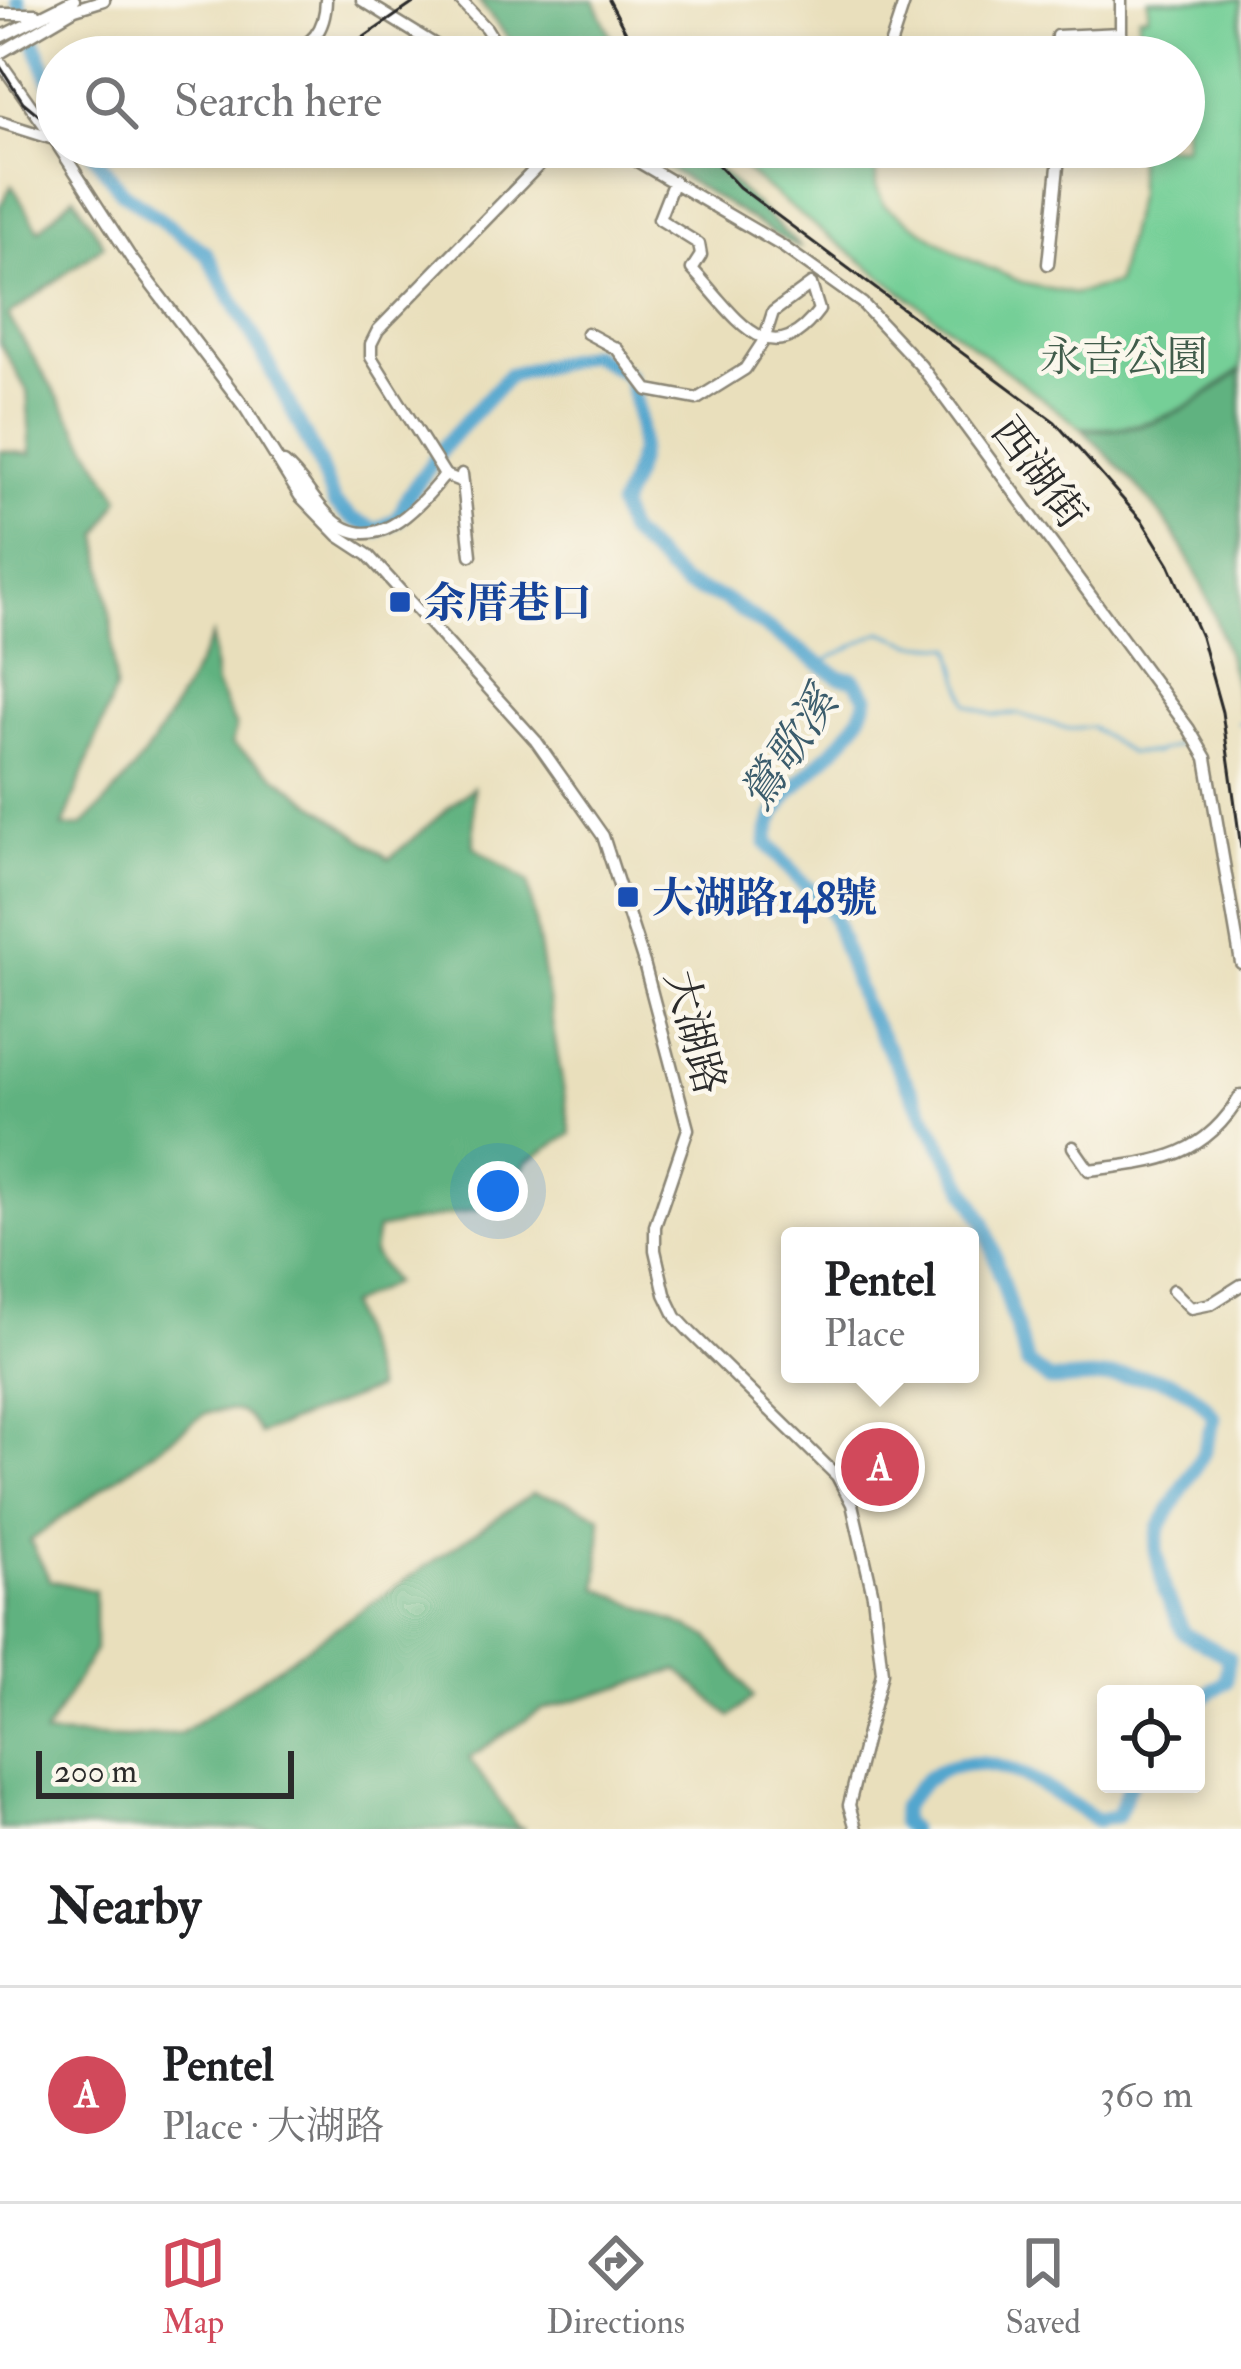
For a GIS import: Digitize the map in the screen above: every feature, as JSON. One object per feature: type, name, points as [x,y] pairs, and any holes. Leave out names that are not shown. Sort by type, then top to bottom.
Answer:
[{"type":"street","points":[[0,38],[74,0]]},
{"type":"street","points":[[0,53],[75,9],[104,0]]},
{"type":"street","points":[[317,36],[325,21],[326,0]]},
{"type":"street","points":[[362,0],[421,36]]},
{"type":"street","points":[[460,0],[491,36]]},
{"type":"street","points":[[893,36],[904,0]]},
{"type":"street","points":[[1058,36],[1121,33],[1121,0]]},
{"type":"street","points":[[0,14],[46,13]]},
{"type":"street","name":"大湖路","points":[[0,62],[36,113]]},
{"type":"street","points":[[0,122],[36,135]]},
{"type":"street","name":"大湖路","points":[[73,168],[131,258],[246,409],[318,517],[368,555],[515,716],[558,766],[603,836],[644,963],[688,1129],[656,1226],[655,1250],[665,1294],[690,1332],[837,1477],[858,1525],[881,1644],[882,1673],[849,1805],[856,1829]]},
{"type":"street","points":[[471,555],[463,478],[444,475],[371,357],[371,344],[378,330],[536,168]]},
{"type":"street","name":"西湖街","points":[[651,168],[782,246],[862,303],[921,366],[1206,758],[1241,963]]},
{"type":"street","points":[[1048,264],[1058,168]]},
{"type":"street","points":[[587,333],[617,350],[648,390],[697,399],[745,369],[764,340],[773,312],[811,284],[818,310],[802,333],[777,343],[764,340],[692,269],[701,255],[699,244],[659,219],[674,181]]},
{"type":"street","points":[[277,458],[301,476],[326,514],[346,530],[363,535],[378,535],[404,518],[444,475]]},
{"type":"street","points":[[1072,1147],[1089,1170],[1160,1162],[1197,1144],[1226,1121],[1241,1095]]},
{"type":"street","points":[[1174,1289],[1191,1308],[1211,1304],[1241,1285]]},
{"type":"green space","points":[[478,0],[594,0],[610,36],[506,36]]},
{"type":"green space","name":"永吉公園","points":[[1148,0],[1241,0],[1241,368],[1204,396],[1166,416],[1126,426],[1080,427],[743,168],[876,168],[884,205],[961,256],[1026,284],[1073,294],[1116,284],[1137,193],[1137,168],[1205,168],[1205,36],[1139,36],[1139,16],[1148,15]]},
{"type":"green space","points":[[668,168],[717,168],[800,247]]},
{"type":"green space","points":[[12,185],[39,230],[74,196],[104,245],[8,316],[120,498],[99,535],[115,690],[63,827],[82,826],[124,782],[171,714],[212,636],[216,685],[236,727],[232,744],[389,859],[473,787],[474,847],[528,882],[571,1134],[527,1162],[500,1205],[377,1229],[373,1253],[393,1283],[348,1305],[376,1389],[259,1434],[238,1412],[206,1413],[30,1541],[50,1580],[95,1591],[95,1650],[44,1735],[127,1738],[181,1733],[533,1493],[601,1516],[598,1588],[709,1637],[753,1697],[731,1717],[678,1670],[541,1710],[469,1758],[516,1825],[525,1829],[0,1829],[0,451],[31,454],[27,391],[0,343],[0,206]]},
{"type":"green space","points":[[1241,370],[1241,713],[1208,599],[1181,546],[1147,498],[1082,429],[1127,428],[1168,417]]},
{"type":"waterway","name":"鶯歌溪","points":[[18,0],[36,46]]},
{"type":"waterway","name":"鶯歌溪","points":[[104,168],[121,191],[206,253],[319,463],[334,503],[353,519],[377,530],[398,519],[408,496],[448,441],[509,375],[591,354],[628,375],[638,412],[638,457],[619,507],[627,531],[684,585],[724,599],[839,677],[854,679],[867,697],[846,736],[782,802],[767,843],[823,899],[833,916],[864,1006],[984,1222],[1027,1363],[1049,1380],[1162,1379],[1199,1399],[1214,1418],[1203,1454],[1159,1528],[1156,1550],[1165,1592],[1184,1633],[1228,1657],[1226,1681],[1205,1696]]},
{"type":"waterway","points":[[820,663],[881,632],[914,644],[952,647],[967,704],[993,715],[1018,714],[1069,729],[1091,727],[1129,753],[1154,753],[1180,744]]},
{"type":"waterway","name":"鶯歌溪","points":[[910,1829],[902,1823],[902,1807],[917,1789],[949,1767],[972,1763],[1015,1772],[1097,1820],[1117,1816],[1126,1793]]},
{"type":"railway","points":[[366,36],[418,0]]},
{"type":"railway","points":[[609,0],[628,36]]},
{"type":"railway","points":[[0,66],[23,102],[36,113]]},
{"type":"railway","points":[[721,168],[739,187],[1055,422],[1143,522],[1169,564],[1201,637],[1222,712],[1241,848]]},
{"type":"place","name":"余厝巷口","points":[[400,602]]},
{"type":"place","name":"大湖路148號","points":[[628,897]]},
{"type":"place","name":"Pentel","points":[[880,1467]]}]
